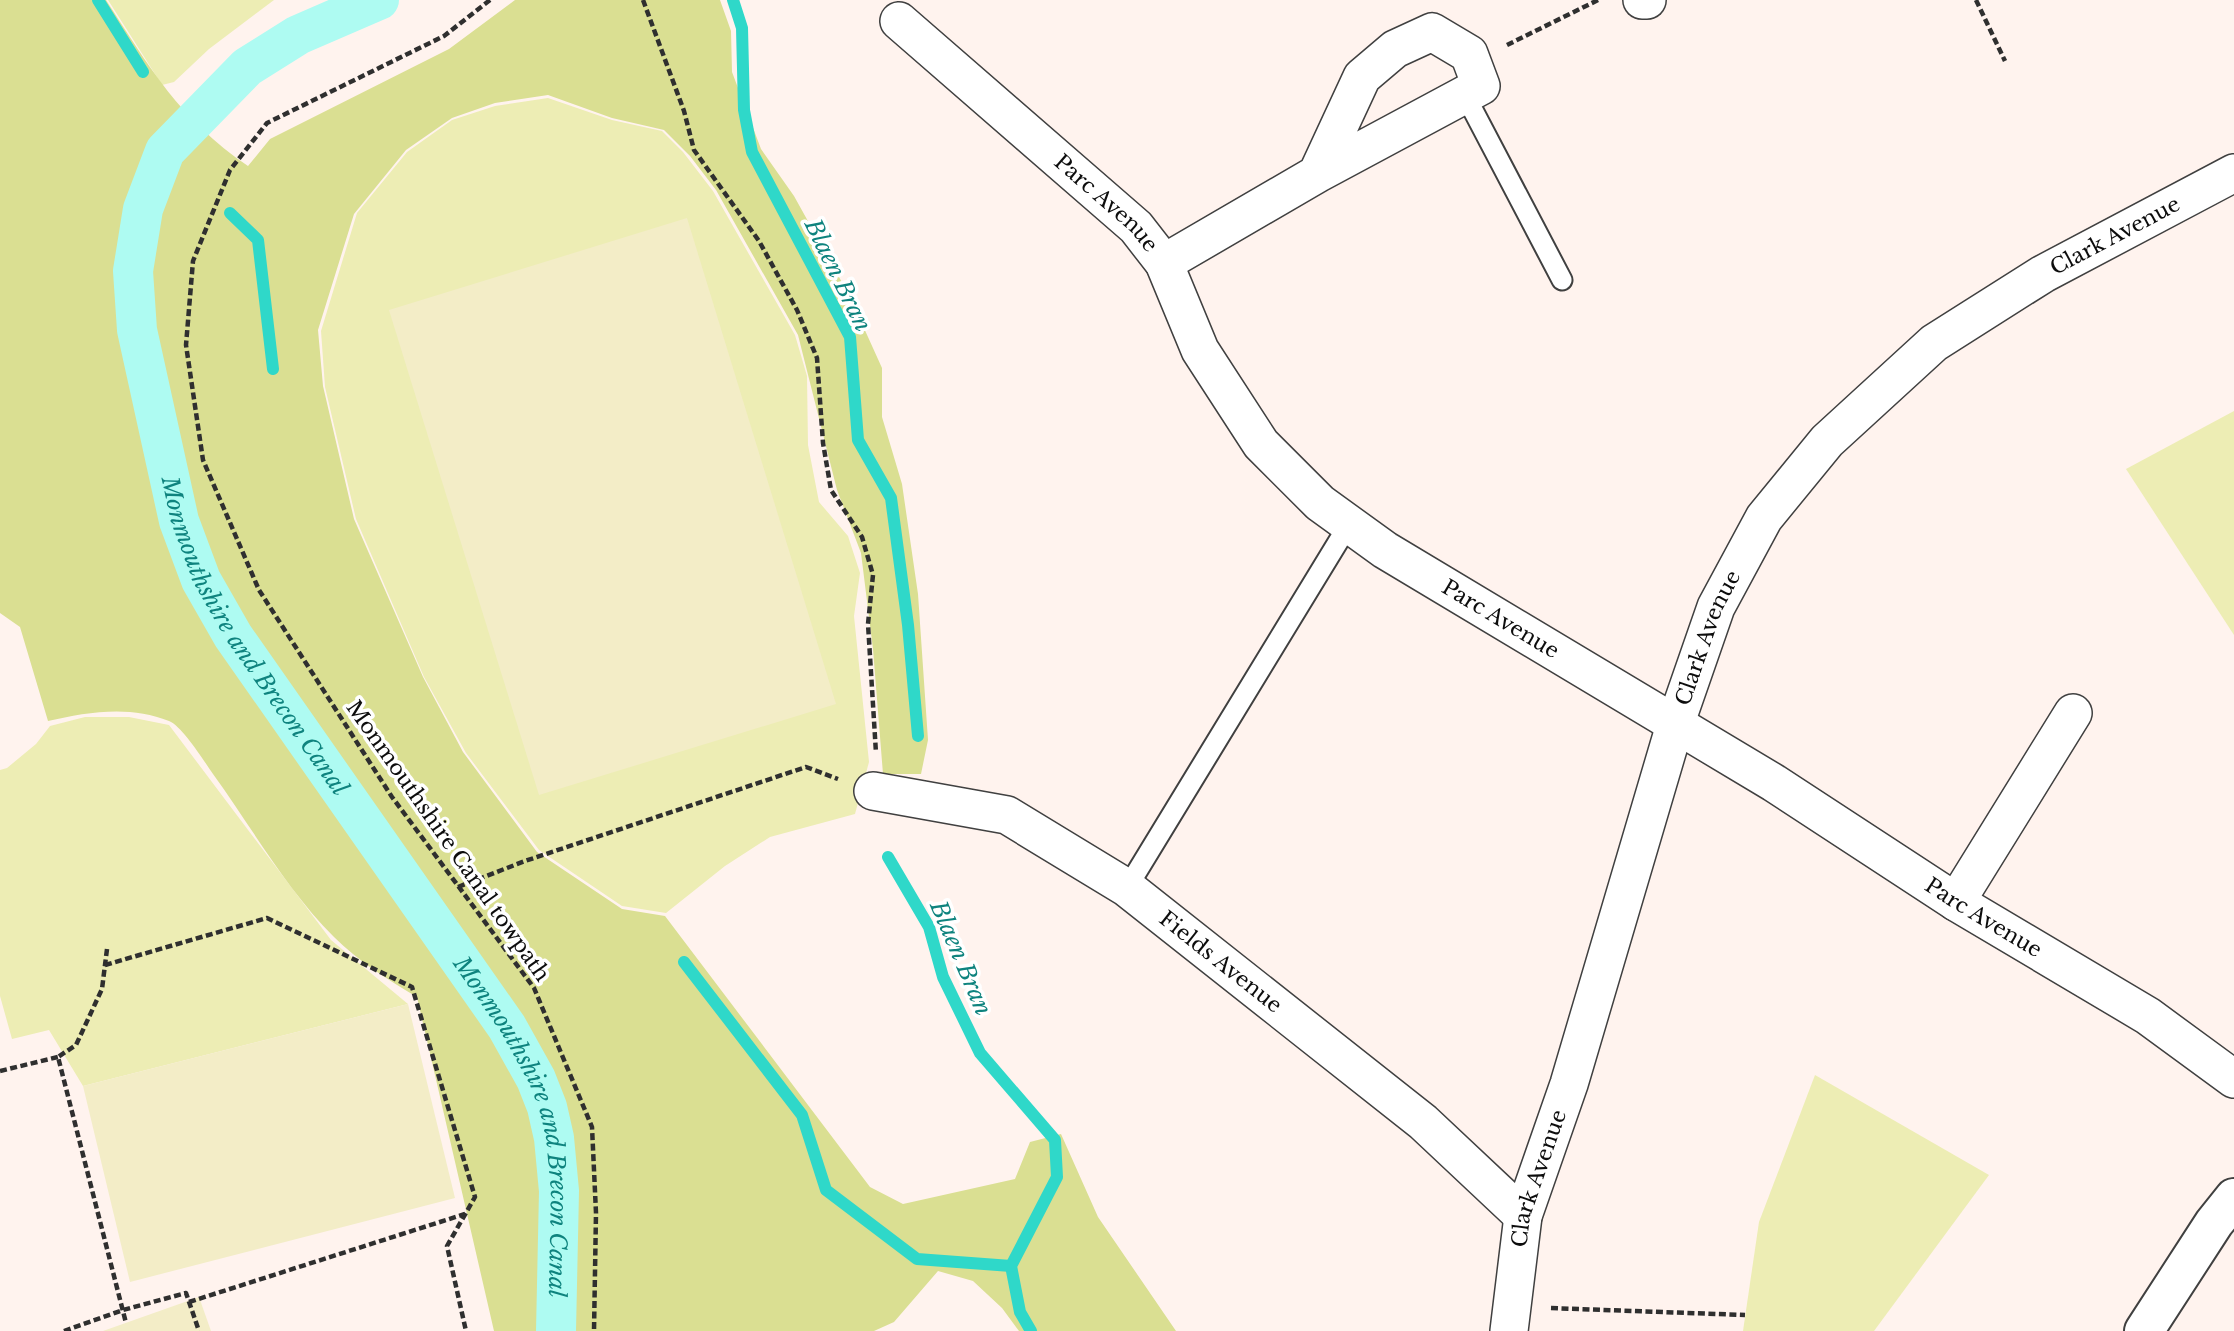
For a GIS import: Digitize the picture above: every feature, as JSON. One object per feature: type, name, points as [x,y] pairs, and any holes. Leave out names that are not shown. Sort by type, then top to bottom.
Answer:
[{"type":"street","name":"Parc Avenue","points":[[899,21],[1136,227],[1164,263],[1200,350],[1261,444],[1320,503],[1385,550],[1774,783],[1956,902],[2148,1016],[2234,1079]]},
{"type":"street","points":[[1164,263],[1317,174],[1468,78],[1469,54],[1432,32],[1395,48],[1362,77],[1317,174]]},
{"type":"street","name":"Clark Avenue","points":[[1510,1319],[1523,1216],[1569,1084],[1675,726],[1716,607],[1765,518],[1827,441],[1934,343],[2043,274],[2234,173]]},
{"type":"street","points":[[1956,902],[2073,713]]},
{"type":"street","name":"Fields Avenue","points":[[873,791],[1007,815],[1127,888],[1423,1122],[1523,1216]]},
{"type":"street","points":[[2144,1331],[2214,1223],[2234,1198]]},
{"type":"lane","points":[[1468,78],[1562,280]]},
{"type":"lane","points":[[1127,888],[1349,524]]},
{"type":"path","name":"Monmouthshire Canal towpath","points":[[490,0],[444,36],[267,123],[230,170],[193,261],[186,345],[203,460],[259,590],[392,797],[534,988],[592,1127],[596,1213],[594,1331]]},
{"type":"path","points":[[458,887],[538,856],[806,767],[873,791],[877,757],[868,624],[873,575],[862,537],[831,491],[823,443],[817,358],[797,310],[759,241],[694,150],[684,111],[643,0]]},
{"type":"path","points":[[1468,78],[1598,0]]},
{"type":"path","points":[[1976,0],[2005,61]]},
{"type":"path","points":[[105,965],[267,918],[412,987],[475,1197],[447,1246],[466,1331]]},
{"type":"path","points":[[0,1071],[58,1057],[76,1045],[102,989],[107,949]]},
{"type":"path","points":[[58,1057],[126,1323]]},
{"type":"path","points":[[189,1302],[465,1214]]},
{"type":"path","points":[[64,1331],[123,1310],[186,1293],[199,1331]]},
{"type":"path","points":[[1510,1319],[1745,1315]]},
{"type":"green space","points":[[0,0],[106,0],[152,70],[184,111],[248,166],[270,139],[449,49],[515,0],[720,0],[731,31],[732,72],[761,149],[794,196],[849,295],[882,368],[882,417],[902,484],[918,594],[928,740],[921,774],[883,774],[873,649],[861,553],[837,490],[798,335],[716,190],[690,156],[664,130],[612,118],[548,95],[495,103],[452,118],[406,150],[354,214],[318,330],[323,386],[354,519],[423,677],[463,752],[537,852],[622,909],[665,916],[870,1187],[903,1204],[1015,1179],[1030,1142],[1061,1134],[1098,1217],[1176,1331],[1019,1331],[1002,1308],[973,1281],[938,1271],[894,1322],[874,1331],[494,1331],[417,997],[363,962],[317,919],[285,879],[192,744],[174,724],[154,716],[124,712],[93,713],[48,721],[20,627],[0,613]]},
{"type":"green space","points":[[108,0],[274,0],[209,49],[174,82],[162,85]]},
{"type":"green space","points":[[548,98],[612,120],[662,131],[683,152],[713,191],[795,335],[807,376],[808,445],[819,502],[848,536],[860,573],[854,616],[869,762],[855,814],[770,837],[725,866],[666,913],[622,906],[539,850],[466,753],[424,677],[356,519],[325,387],[321,331],[357,213],[407,152],[452,120],[495,106]]},
{"type":"green space","points":[[2234,411],[2234,635],[2126,469]]},
{"type":"green space","points":[[85,717],[129,717],[169,725],[331,940],[408,1004],[83,1086],[49,1030],[12,1039],[0,996],[0,770],[7,768],[36,744],[50,726]]},
{"type":"green space","points":[[1815,1075],[1989,1175],[1874,1331],[1743,1331],[1759,1222]]},
{"type":"shaded area","points":[[687,218],[836,704],[539,795],[389,310]]},
{"type":"shaded area","points":[[408,1004],[455,1198],[130,1282],[83,1086]]},
{"type":"shaded area","points":[[199,1297],[211,1331],[103,1331]]},
{"type":"waterway","points":[[98,0],[143,72]]},
{"type":"waterway","name":"Monmouthshire and Brecon Canal","points":[[379,0],[298,35],[247,67],[165,151],[143,209],[133,271],[137,330],[179,521],[201,580],[233,636],[507,1027],[536,1079],[547,1107],[554,1138],[559,1191],[556,1331]]},
{"type":"waterway","name":"Blaen Bran","points":[[733,0],[742,28],[744,110],[752,152],[850,337],[858,440],[891,498],[908,625],[918,736]]},
{"type":"waterway","points":[[230,213],[258,240],[273,369]]},
{"type":"waterway","name":"Blaen Bran","points":[[888,857],[929,927],[943,977],[980,1053],[1055,1140],[1057,1177],[1011,1266],[1020,1312],[1031,1331]]},
{"type":"waterway","points":[[684,962],[802,1115],[826,1190],[917,1259],[1011,1266]]}]
